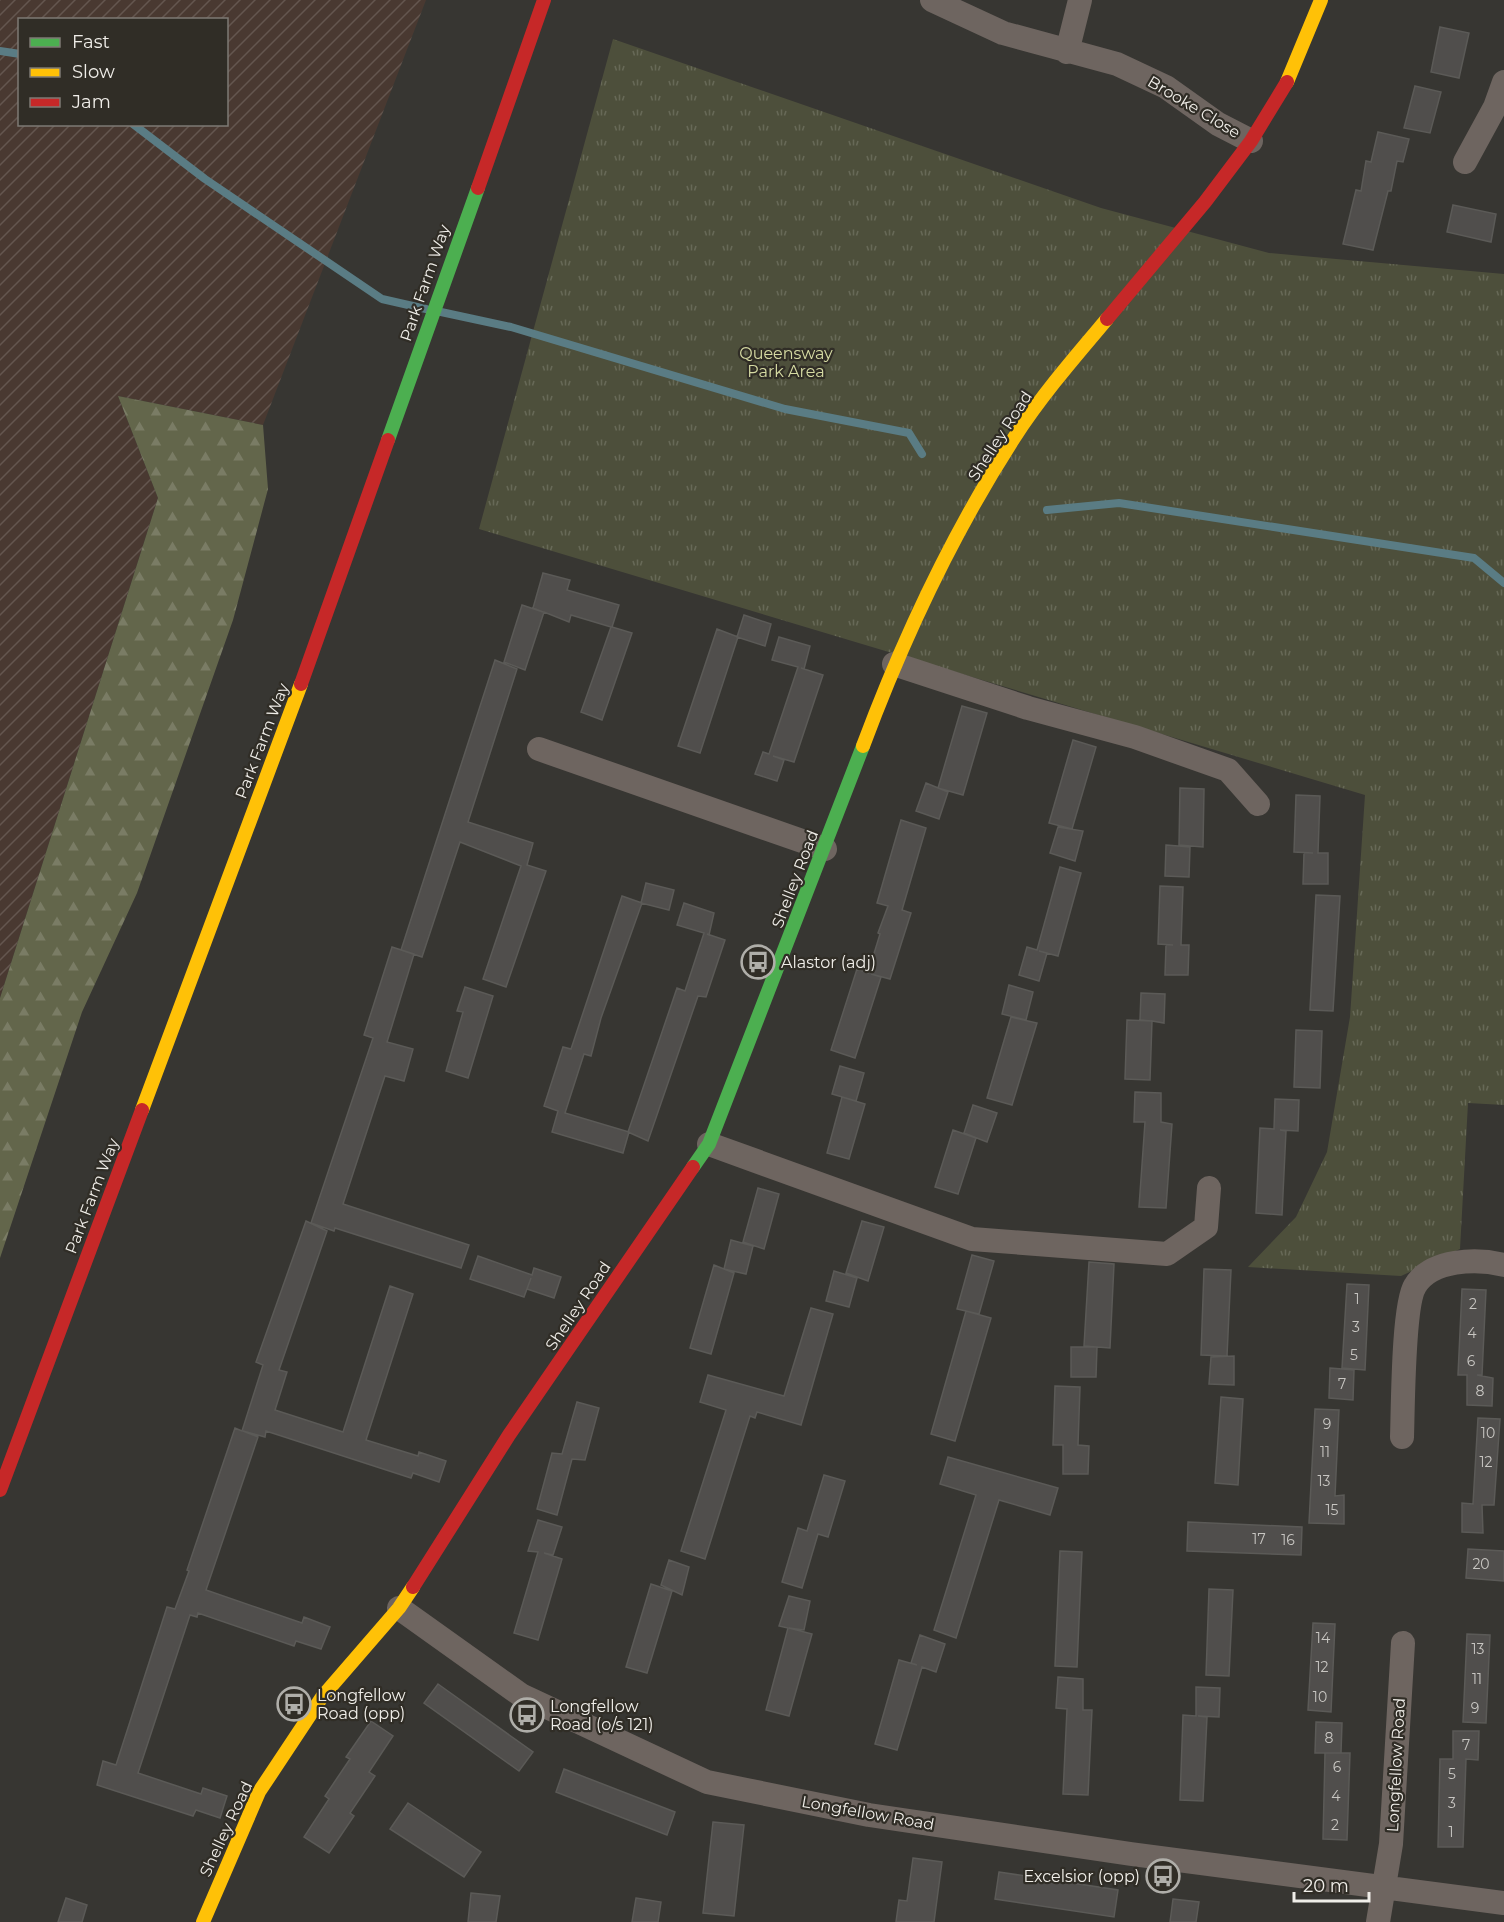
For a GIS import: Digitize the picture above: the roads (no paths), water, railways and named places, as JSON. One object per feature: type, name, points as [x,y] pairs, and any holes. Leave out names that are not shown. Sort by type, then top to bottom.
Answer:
[{"type":"main road","name":"Park Farm Way","points":[[0,1490],[320,634],[544,0]]},
{"type":"main road","name":"Shelley Road","points":[[203,1922],[259,1792],[322,1696],[399,1608],[509,1435],[709,1144],[825,849],[894,664],[959,533],[1014,438],[1056,380],[1205,202],[1251,141],[1284,89],[1321,0]]},
{"type":"street","name":"Brooke Close","points":[[932,0],[1003,33],[1117,64],[1166,87],[1218,124],[1251,141]]},
{"type":"street","points":[[1067,52],[1080,0]]},
{"type":"street","points":[[1464,162],[1495,107],[1504,82]]},
{"type":"street","points":[[894,664],[1028,708],[1135,737],[1228,770],[1258,804]]},
{"type":"street","points":[[538,749],[825,849]]},
{"type":"street","points":[[709,1144],[972,1239],[1167,1254],[1206,1227],[1209,1188]]},
{"type":"street","points":[[1402,1437],[1408,1311],[1415,1286],[1438,1266],[1470,1262],[1504,1265]]},
{"type":"street","name":"Longfellow Road","points":[[399,1608],[520,1695],[707,1782],[881,1817],[1131,1854],[1504,1903]]},
{"type":"street","name":"Longfellow Road","points":[[1378,1922],[1391,1844],[1403,1643]]},
{"type":"waterway","points":[[0,51],[18,54]]},
{"type":"waterway","points":[[136,126],[205,179],[382,299],[426,309]]},
{"type":"waterway","points":[[441,312],[511,327],[785,409],[909,433],[922,454]]},
{"type":"waterway","points":[[1047,510],[1119,503],[1474,558],[1504,583]]},
{"type":"place","name":"Alastor (adj)","points":[[758,962]]},
{"type":"place","name":"Longfellow Road (opp)","points":[[294,1704]]},
{"type":"place","name":"Longfellow Road (o/s 121)","points":[[527,1715]]},
{"type":"place","name":"Excelsior (opp)","points":[[1163,1876]]},
{"type":"park label","name":"Queensway Park Area","points":[[786,362]]}]
